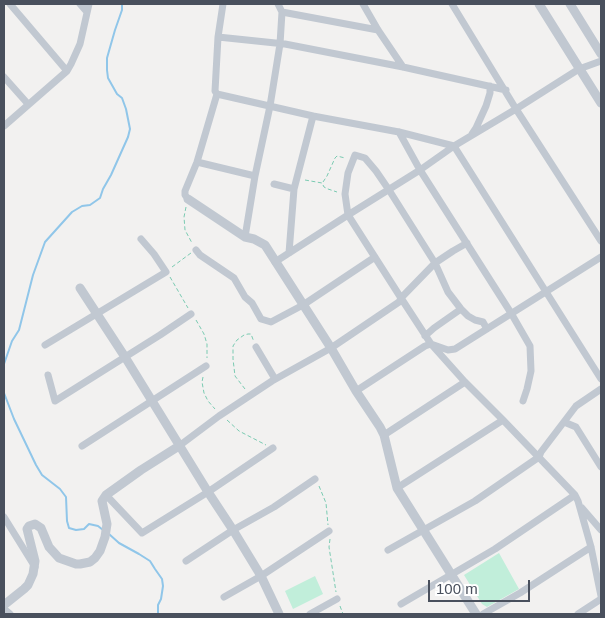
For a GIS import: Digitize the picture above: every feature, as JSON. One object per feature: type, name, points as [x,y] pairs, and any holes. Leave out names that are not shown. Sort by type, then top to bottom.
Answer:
[{"type":"street","points":[[10,4],[67,70]]},
{"type":"street","points":[[80,4],[87,12]]},
{"type":"street","points":[[4,126],[72,64],[80,44],[89,4]]},
{"type":"street","points":[[223,4],[218,37],[215,90],[217,94],[185,196],[245,237],[265,245],[380,427],[384,434],[397,488],[476,614]]},
{"type":"street","points":[[245,237],[280,44],[282,12],[278,4]]},
{"type":"street","points":[[363,4],[403,67]]},
{"type":"street","points":[[452,4],[601,242]]},
{"type":"street","points":[[539,4],[601,103]]},
{"type":"street","points":[[570,4],[601,54]]},
{"type":"street","points":[[282,12],[378,30]]},
{"type":"street","points":[[218,37],[285,44],[403,67],[506,90]]},
{"type":"street","points":[[275,262],[470,136],[579,69],[601,61]]},
{"type":"street","points":[[4,77],[28,104]]},
{"type":"street","points":[[470,136],[476,128],[486,106],[490,86]]},
{"type":"street","points":[[217,94],[312,116],[399,132],[454,146],[601,379]]},
{"type":"street","points":[[289,253],[294,189],[312,116]]},
{"type":"street","points":[[399,132],[420,170],[530,346],[531,371],[523,401]]},
{"type":"street","points":[[487,329],[483,322],[468,316],[448,292],[435,263],[389,190],[365,158],[355,155],[348,173],[345,194],[348,215],[400,298],[431,344],[465,382],[575,495],[580,506],[591,547],[601,598],[578,614]]},
{"type":"street","points":[[197,162],[255,176]]},
{"type":"street","points":[[274,184],[294,189]]},
{"type":"street","points":[[45,345],[166,272],[141,239]]},
{"type":"street","points":[[4,605],[28,585],[35,567],[27,530],[29,526],[32,524],[38,525],[41,528],[49,547],[62,560],[80,564],[90,562],[95,558],[103,544],[107,524],[102,501],[106,495],[274,379],[331,348],[399,302],[400,298],[435,263],[467,243]]},
{"type":"street","points":[[196,250],[200,255],[234,278],[261,319],[271,322],[303,305],[375,257]]},
{"type":"street","points":[[356,391],[425,346],[431,344],[448,350],[456,349],[601,257]]},
{"type":"street","points":[[80,288],[233,530],[261,576],[279,614]]},
{"type":"street","points":[[425,336],[461,309]]},
{"type":"street","points":[[48,375],[55,401],[191,314]]},
{"type":"street","points":[[256,347],[274,379]]},
{"type":"street","points":[[82,446],[206,366]]},
{"type":"street","points":[[384,434],[465,382]]},
{"type":"street","points":[[388,550],[475,501],[539,457],[576,406],[601,389]]},
{"type":"street","points":[[397,488],[503,420]]},
{"type":"street","points":[[564,422],[576,427],[601,467]]},
{"type":"street","points":[[106,495],[142,534],[273,448]]},
{"type":"street","points":[[186,561],[233,530],[274,507],[315,479]]},
{"type":"street","points":[[401,604],[495,549],[575,495]]},
{"type":"street","points":[[580,506],[601,530]]},
{"type":"street","points":[[4,517],[35,567]]},
{"type":"street","points":[[224,597],[261,576],[329,531]]},
{"type":"street","points":[[483,614],[520,593],[591,547]]},
{"type":"street","points":[[310,614],[337,599]]},
{"type":"street","points":[[4,609],[10,614]]},
{"type":"path","points":[[322,183],[337,156],[353,160]]},
{"type":"path","points":[[298,178],[322,183],[328,189],[345,194]]},
{"type":"path","points":[[166,272],[196,250],[184,230],[184,217],[188,199]]},
{"type":"path","points":[[251,334],[244,335],[237,340],[233,346],[232,359],[234,376],[251,396]]},
{"type":"path","points":[[315,479],[326,503],[337,599],[343,614]]},
{"type":"green space","points":[[499,553],[519,589],[487,607],[482,604],[464,575]]},
{"type":"green space","points":[[315,576],[323,594],[293,609],[285,591]]},
{"type":"waterway","points":[[4,364],[12,341],[19,330],[33,275],[45,242],[72,212],[82,206],[90,205],[100,198],[128,137],[130,129],[126,109],[122,98],[117,94],[108,78],[107,70],[107,58],[122,10],[122,4]]},
{"type":"waterway","points":[[4,393],[36,465],[42,475],[60,489],[66,497],[69,528],[76,530],[84,529],[89,524],[98,526],[103,530]]},
{"type":"waterway","points":[[109,534],[119,543],[150,561],[162,579],[163,586],[158,605],[158,614]]}]
